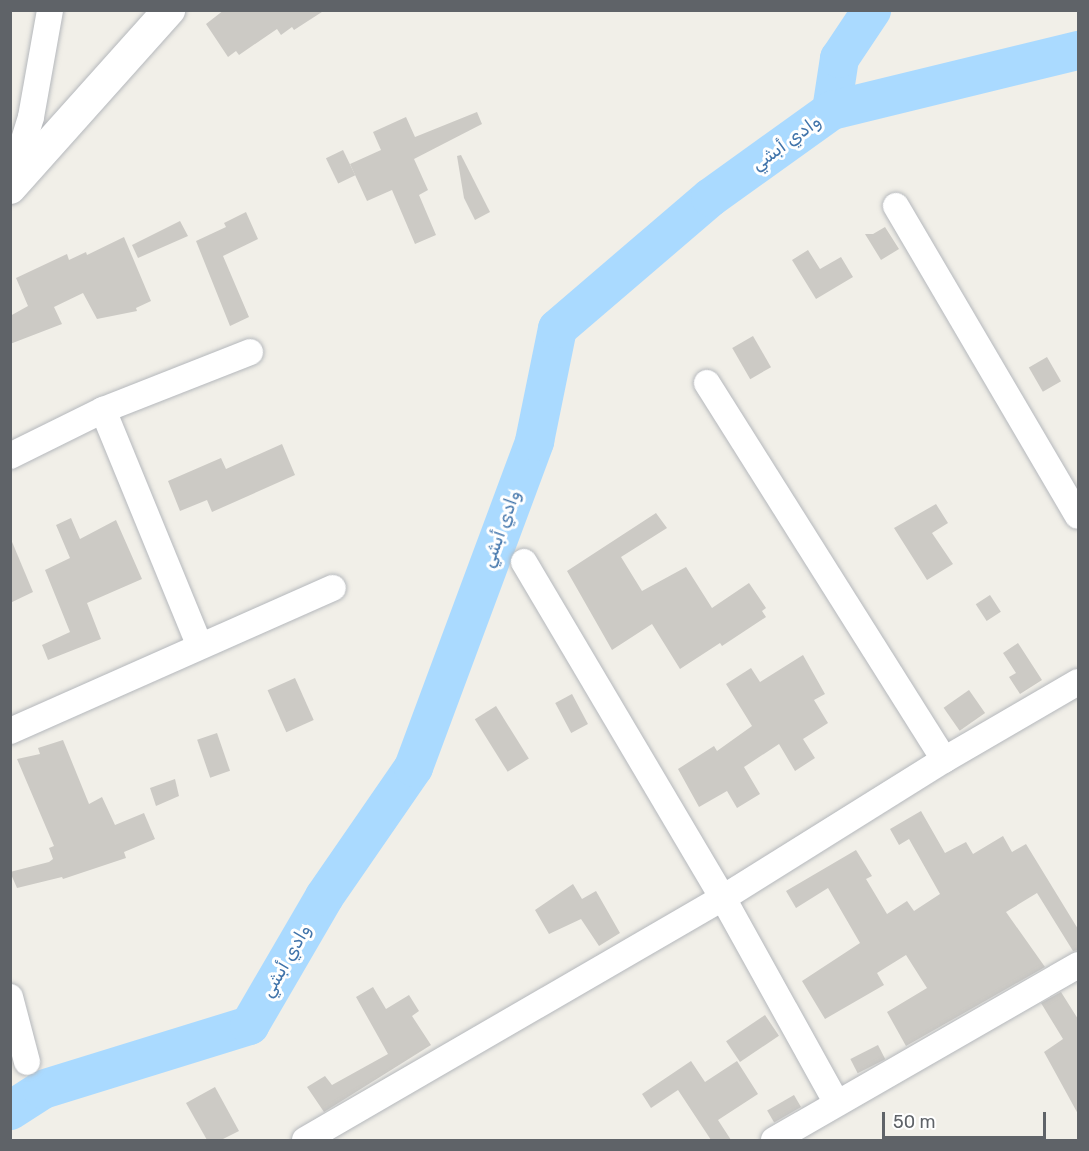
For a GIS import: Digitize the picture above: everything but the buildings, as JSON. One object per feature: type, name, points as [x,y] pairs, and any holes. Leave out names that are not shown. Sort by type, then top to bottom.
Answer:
[{"type":"street","points":[[10,186],[31,117],[50,10]]},
{"type":"street","points":[[10,186],[169,10]]},
{"type":"street","points":[[896,206],[1078,516]]},
{"type":"street","points":[[10,456],[103,410],[250,352]]},
{"type":"street","points":[[707,382],[944,760]]},
{"type":"street","points":[[103,410],[200,646]]},
{"type":"street","points":[[524,562],[723,898],[836,1102]]},
{"type":"street","points":[[10,731],[333,588]]},
{"type":"street","points":[[305,1140],[723,898],[944,760],[1078,682]]},
{"type":"street","points":[[774,1140],[836,1102],[1078,965]]},
{"type":"street","points":[[10,997],[27,1062]]},
{"type":"waterway","points":[[831,110],[839,58],[871,10]]},
{"type":"waterway","name":"وادي أبشي","points":[[10,1110],[42,1089],[249,1025],[324,896],[413,767],[534,441],[557,328],[710,197],[831,110],[1078,50]]}]
